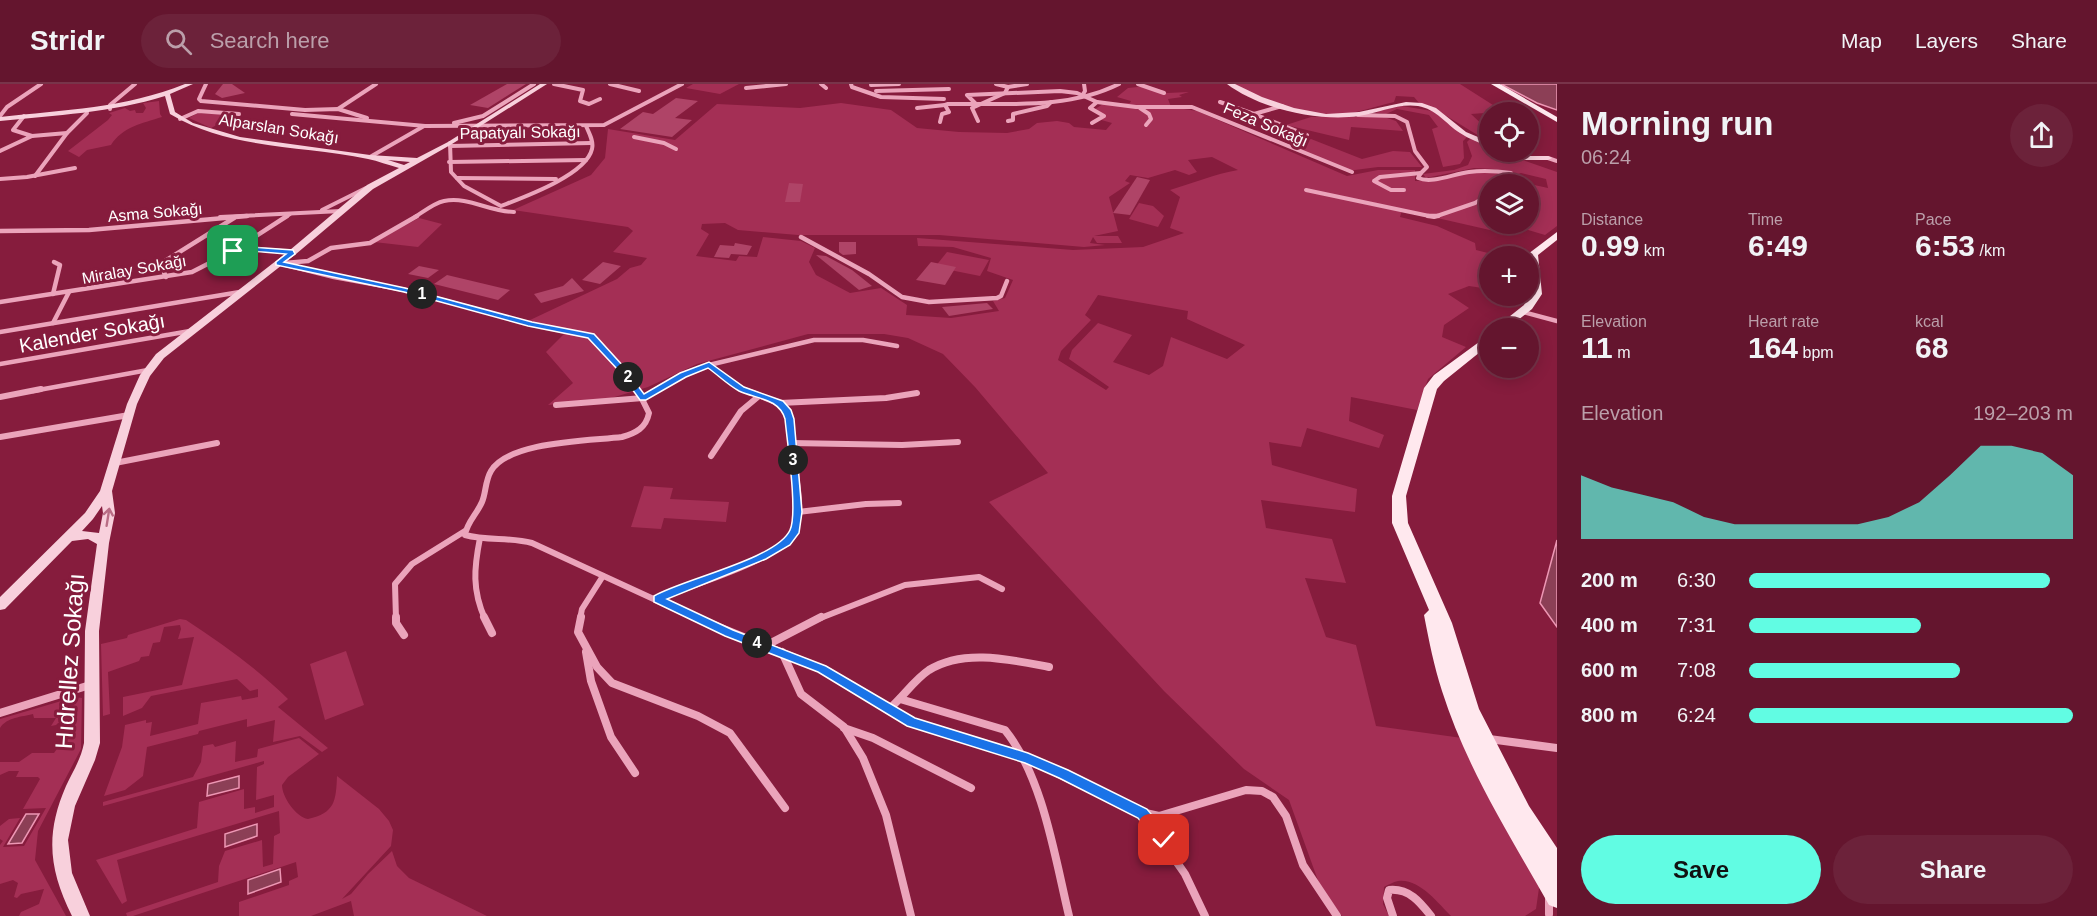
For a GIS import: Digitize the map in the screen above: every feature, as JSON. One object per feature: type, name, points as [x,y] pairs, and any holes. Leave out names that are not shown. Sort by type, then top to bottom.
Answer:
[{"type":"main road","points":[[1494,84],[1557,120]]},
{"type":"main road","points":[[1515,318],[1532,302],[1537,289],[1533,254],[1557,235]]},
{"type":"main road","points":[[1479,347],[1434,384],[1425,404],[1399,496],[1400,523],[1431,594],[1470,710],[1522,813],[1552,892]]},
{"type":"main road","points":[[1431,594],[1439,651],[1454,706],[1500,800],[1552,892]]},
{"type":"street","points":[[0,117],[7,107],[41,84]]},
{"type":"street","points":[[110,109],[110,105],[135,84]]},
{"type":"street","points":[[0,117],[110,109],[190,84]]},
{"type":"street","points":[[206,84],[199,99],[201,101],[305,110],[339,109],[367,118],[432,124],[460,123],[483,116],[534,84]]},
{"type":"street","points":[[339,109],[376,84]]},
{"type":"street","points":[[0,605],[89,516],[106,490],[129,415],[148,370],[160,356],[293,252],[370,186],[402,167],[450,144],[544,84]]},
{"type":"street","points":[[554,84],[583,90],[580,101],[589,104],[600,99]]},
{"type":"street","points":[[610,84],[639,91]]},
{"type":"street","points":[[292,114],[425,126],[604,125],[682,84]]},
{"type":"street","points":[[746,88],[786,84]]},
{"type":"street","points":[[821,84],[826,88]]},
{"type":"street","points":[[851,84],[852,87],[881,97],[944,99],[951,104]]},
{"type":"street","points":[[871,85],[898,84],[902,89]]},
{"type":"street","points":[[996,84],[1027,84]]},
{"type":"street","points":[[1082,96],[1085,92],[1084,84]]},
{"type":"street","points":[[917,108],[984,102],[1051,101],[1107,92],[1119,84]]},
{"type":"street","points":[[1138,84],[1164,93]]},
{"type":"street","points":[[1230,84],[1303,113],[1321,116],[1395,116],[1407,122],[1415,151],[1427,168],[1418,178],[1425,181],[1473,170],[1488,169],[1511,174]]},
{"type":"street","points":[[1005,93],[1007,85]]},
{"type":"street","points":[[876,91],[949,86],[944,99]]},
{"type":"street","points":[[975,103],[967,95],[1060,91],[1077,93],[1082,96]]},
{"type":"street","points":[[167,93],[170,112],[180,119],[198,111],[239,114]]},
{"type":"street","points":[[978,121],[972,108],[1005,93]]},
{"type":"street","name":"Feza Sokağı","points":[[1082,96],[1097,102],[1136,107],[1192,107],[1352,172]]},
{"type":"street","points":[[1008,121],[1013,120],[1012,114],[1047,106],[1051,101]]},
{"type":"street","points":[[1092,123],[1104,116],[1090,108],[1097,102]]},
{"type":"street","points":[[1220,102],[1307,135]]},
{"type":"street","points":[[1354,115],[1403,103],[1422,105],[1435,110],[1464,132],[1479,140]]},
{"type":"street","points":[[940,122],[942,114],[949,111],[945,105]]},
{"type":"street","points":[[1254,114],[1282,106]]},
{"type":"street","points":[[1136,107],[1149,114],[1151,119],[1146,125]]},
{"type":"street","points":[[34,176],[67,133],[87,112]]},
{"type":"street","points":[[24,116],[13,130],[32,136]]},
{"type":"street","name":"Alparslan Sokağı","points":[[180,119],[226,135],[370,157],[416,160]]},
{"type":"street","points":[[370,157],[425,126]]},
{"type":"street","points":[[450,144],[451,172],[474,192],[501,206],[578,169],[592,150],[586,126]]},
{"type":"street","points":[[0,152],[32,136],[67,133]]},
{"type":"street","points":[[634,137],[664,143],[676,149]]},
{"type":"street","name":"Papatyalı Sokağı","points":[[450,144],[591,143]]},
{"type":"street","name":"Alparslan Sokağı","points":[[370,157],[402,167]]},
{"type":"street","points":[[1539,158],[1557,159]]},
{"type":"street","points":[[449,162],[586,160]]},
{"type":"street","points":[[0,179],[34,176],[75,168]]},
{"type":"street","points":[[1404,190],[1391,190],[1374,181],[1380,177],[1421,173]]},
{"type":"street","points":[[456,178],[557,179]]},
{"type":"street","name":"Asma Sokağı","points":[[312,212],[330,207],[370,186]]},
{"type":"street","points":[[1306,190],[1434,217],[1479,201]]},
{"type":"street","points":[[278,263],[308,261],[331,248],[370,243],[443,201],[473,202],[503,212],[514,212]]},
{"type":"street","name":"Asma Sokağı","points":[[0,231],[89,230],[238,216],[341,211]]},
{"type":"street","name":"Miralay Sokağı","points":[[0,302],[166,278],[192,272],[238,248],[292,213]]},
{"type":"street","points":[[166,278],[165,261],[238,216]]},
{"type":"street","points":[[801,237],[869,274],[902,297],[912,300],[929,302],[997,298],[1001,296],[1007,281]]},
{"type":"street","points":[[238,248],[293,252]]},
{"type":"street","points":[[52,294],[60,265],[54,262]]},
{"type":"street","points":[[278,263],[405,290],[520,321],[591,336],[643,398],[649,413],[649,419],[636,433],[622,437],[524,450],[501,461],[491,471],[482,501],[465,531],[412,564],[395,584],[396,623],[404,635]]},
{"type":"street","points":[[53,323],[69,292]]},
{"type":"street","points":[[0,332],[240,292]]},
{"type":"street","points":[[1523,312],[1557,321]]},
{"type":"street","name":"Kalender Sokağı","points":[[0,364],[190,331]]},
{"type":"street","points":[[556,405],[643,398],[683,375],[709,365],[814,340],[864,340],[897,346]]},
{"type":"street","points":[[709,365],[735,385],[780,403],[886,398],[917,393]]},
{"type":"street","points":[[0,397],[148,370]]},
{"type":"street","points":[[711,456],[741,411],[759,396]]},
{"type":"street","points":[[658,599],[670,592],[736,569],[780,547],[796,530],[798,512],[792,443],[788,415],[780,403]]},
{"type":"street","points":[[0,437],[129,415]]},
{"type":"street","points":[[792,443],[902,445],[958,441]]},
{"type":"street","points":[[115,463],[217,443]]},
{"type":"street","name":"Hıdrellez Sokağı","points":[[81,916],[62,871],[60,847],[69,801],[91,753],[94,613],[109,508],[106,490]]},
{"type":"street","points":[[798,512],[866,504],[899,503]]},
{"type":"street","points":[[465,531],[465,535],[480,538],[516,539],[532,543],[729,633],[782,652],[840,678],[889,709],[926,728],[1018,755],[1064,774],[1142,813],[1159,816],[1246,790],[1260,791],[1270,796],[1287,813],[1298,855],[1337,916]]},
{"type":"street","points":[[69,537],[93,535],[103,543]]},
{"type":"street","points":[[480,538],[473,569],[476,603],[492,633]]},
{"type":"street","points":[[603,576],[582,609],[578,632],[597,667],[612,683],[698,716],[730,733],[785,808]]},
{"type":"street","points":[[765,646],[827,614],[905,585],[980,577],[1002,589]]},
{"type":"street","points":[[586,648],[591,681],[611,737],[635,773]]},
{"type":"street","points":[[782,652],[801,694],[844,727],[873,738],[971,788]]},
{"type":"street","points":[[889,709],[929,670],[943,662],[966,659],[1010,660],[1049,667]]},
{"type":"street","points":[[0,713],[91,685]]},
{"type":"street","points":[[900,699],[1005,730],[1013,740],[1040,798],[1069,916]]},
{"type":"street","points":[[844,727],[863,758],[886,815],[911,916]]},
{"type":"street","points":[[1484,739],[1557,748]]},
{"type":"street","points":[[1142,813],[1185,874],[1205,916]]},
{"type":"street","points":[[1393,916],[1387,898],[1389,890],[1395,888],[1412,895],[1431,916]]},
{"type":"shaded area","points":[[693,84],[739,84],[720,94],[686,88]]},
{"type":"shaded area","points":[[1234,84],[1460,84],[1488,102],[1479,102],[1479,113],[1471,114],[1479,122],[1479,136],[1435,109],[1420,104],[1414,97],[1396,96],[1394,102],[1356,112],[1327,116],[1308,114],[1263,98]]},
{"type":"shaded area","points":[[1501,84],[1557,84],[1557,110],[1535,102]]},
{"type":"shaded area","points":[[1147,86],[1167,93],[1189,92],[1179,95],[1182,97],[1168,99],[1171,107],[1197,111],[1347,176],[1378,170],[1415,170],[1415,181],[1426,181],[1470,172],[1500,171],[1508,174],[1479,174],[1479,228],[1402,210],[1400,217],[1437,226],[1475,243],[1476,250],[1479,251],[1479,288],[1469,286],[1448,294],[1469,308],[1444,325],[1442,337],[1466,347],[1428,379],[1417,410],[1351,397],[1349,421],[1384,435],[1379,448],[1307,428],[1301,447],[1269,442],[1272,465],[1357,489],[1355,512],[1261,500],[1266,528],[1332,539],[1346,583],[1305,578],[1326,637],[1356,645],[1376,726],[1462,738],[1540,881],[1536,909],[1525,916],[1451,916],[1421,887],[1406,881],[1398,881],[1384,887],[1383,904],[1389,916],[1342,916],[1320,886],[1289,800],[1244,769],[1164,691],[989,502],[1048,473],[975,387],[943,354],[908,338],[884,334],[808,334],[697,364],[648,387],[608,399],[548,405],[573,383],[546,352],[568,330],[528,321],[617,279],[630,268],[641,265],[647,258],[613,252],[633,231],[628,227],[513,210],[591,175],[605,158],[608,129],[675,140],[717,104],[800,108],[841,103],[891,110],[917,128],[1007,133],[1029,129],[1037,123],[1057,121],[1069,123],[1074,127],[1106,130],[1112,123],[1098,119],[1104,117],[1092,111],[1103,104],[1130,103],[1131,101],[1117,97],[1128,88]],"holes":[[[1212,157],[1238,170],[1170,190],[1180,197],[1170,228],[1184,233],[1143,247],[1073,250],[917,238],[918,246],[953,247],[991,258],[987,271],[1013,280],[1005,298],[993,301],[999,311],[951,318],[906,315],[907,305],[881,288],[850,293],[816,275],[809,262],[815,248],[801,241],[763,237],[757,257],[739,256],[736,261],[696,256],[709,234],[701,229],[702,224],[725,223],[738,230],[798,235],[939,235],[1084,247],[1105,245],[1090,243],[1093,237],[1097,243],[1122,243],[1118,236],[1094,236],[1118,231],[1109,197],[1130,183],[1125,181],[1130,175],[1148,178],[1175,170],[1189,175],[1197,172],[1188,160]],[[1098,295],[1188,311],[1187,319],[1245,345],[1227,359],[1171,337],[1163,366],[1149,375],[1113,362],[1132,335],[1098,323],[1072,350],[1069,359],[1109,387],[1106,390],[1058,360],[1061,351],[1091,320],[1085,315]]]},
{"type":"shaded area","points":[[159,101],[162,117],[134,126],[121,134],[111,145],[87,150],[79,157],[68,151],[108,120],[112,115],[109,113],[125,108],[130,111],[135,110],[136,113],[143,113],[146,108],[143,103]]},
{"type":"shaded area","points":[[1402,106],[1432,111],[1468,136],[1463,141],[1464,158],[1460,164],[1443,167],[1432,129],[1438,127],[1429,115],[1397,109],[1386,114],[1373,112]]},
{"type":"shaded area","points":[[198,113],[235,115],[211,128],[189,118]]},
{"type":"shaded area","points":[[1311,117],[1384,117],[1396,121],[1403,131],[1351,127],[1349,140],[1286,125]]},
{"type":"shaded area","points":[[1471,138],[1479,142],[1479,162],[1528,162],[1557,172],[1557,226],[1545,235],[1539,233],[1539,186],[1548,188],[1546,179],[1539,177],[1539,174],[1518,174],[1474,168],[1426,178],[1423,174],[1454,170],[1468,165],[1472,156],[1467,142]]},
{"type":"shaded area","points":[[1311,139],[1362,159],[1393,151],[1410,152],[1422,167],[1378,167],[1347,171],[1294,148]]},
{"type":"shaded area","points":[[1139,203],[1153,206],[1164,216],[1158,227],[1129,219]]},
{"type":"shaded area","points":[[419,218],[442,224],[418,247],[374,242]]},
{"type":"shaded area","points":[[947,252],[989,260],[980,276],[935,267]]},
{"type":"shaded area","points":[[644,486],[673,488],[670,499],[729,502],[726,522],[664,518],[661,529],[631,527]]},
{"type":"shaded area","points":[[1557,540],[1557,627],[1540,603]]},
{"type":"shaded area","points":[[180,619],[186,620],[213,638],[264,677],[288,699],[278,707],[328,748],[322,752],[300,736],[273,742],[275,720],[247,727],[247,719],[147,747],[143,776],[125,790],[104,796],[122,747],[125,725],[146,720],[146,723],[152,722],[150,736],[198,724],[201,703],[241,696],[242,700],[258,697],[258,689],[250,691],[237,679],[151,696],[142,708],[123,716],[123,697],[182,685],[194,637],[178,639],[180,625],[164,627],[160,642],[153,643],[149,656],[141,657],[139,661],[108,672],[110,714],[103,716],[101,644],[127,638],[128,635]]},
{"type":"shaded area","points":[[346,651],[364,705],[325,720],[310,664]]},
{"type":"shaded area","points":[[75,697],[82,698],[81,749],[38,831],[35,860],[66,916],[19,916],[21,912],[39,904],[44,889],[21,894],[17,898],[14,897],[18,883],[13,880],[0,884],[0,845],[3,841],[0,839],[0,826],[9,819],[20,818],[3,847],[24,846],[46,808],[23,809],[40,779],[38,777],[16,777],[19,771],[9,771],[0,775],[0,762],[19,762],[32,753],[54,753],[73,726],[70,726],[71,723],[58,723],[51,726],[56,718],[34,718],[33,714],[11,720],[0,728],[0,719]]},
{"type":"shaded area","points":[[299,738],[319,754],[288,777],[282,785],[284,795],[294,811],[308,819],[329,809],[335,799],[337,776],[379,809],[393,830],[391,846],[342,899],[351,894],[392,851],[397,866],[409,878],[487,916],[354,916],[351,901],[311,916],[239,916],[239,902],[289,885],[289,881],[298,877],[296,862],[133,916],[127,916],[126,913],[218,882],[219,866],[225,851],[262,840],[263,867],[273,864],[274,836],[280,833],[279,811],[117,860],[127,901],[122,904],[96,860],[197,828],[199,802],[244,789],[244,809],[255,807],[255,813],[274,807],[274,795],[256,800],[257,767],[264,764],[264,761],[103,806],[103,802],[193,777],[201,762],[203,746],[213,744],[215,747],[236,741],[235,762],[257,757],[258,749]]},
{"type":"shaded area","points":[[239,776],[239,788],[207,796],[208,784]]},
{"type":"shaded area","points":[[26,814],[39,814],[22,843],[8,844]]},
{"type":"shaded area","points":[[257,824],[257,836],[225,847],[225,834]]},
{"type":"shaded area","points":[[280,869],[281,882],[248,894],[248,880]]},
{"type":"building","points":[[223,84],[232,84],[245,93],[222,98],[215,94]]},
{"type":"building","points":[[507,84],[526,84],[488,108],[470,105]]},
{"type":"building","points":[[676,98],[698,101],[675,118],[692,120],[672,137],[620,129],[643,112],[653,114]]},
{"type":"building","points":[[1137,177],[1150,180],[1130,215],[1113,213]]},
{"type":"building","points":[[789,183],[803,184],[800,202],[785,202]]},
{"type":"building","points":[[839,242],[856,242],[856,254],[843,255],[839,252]]},
{"type":"building","points":[[735,243],[752,246],[747,255],[731,254],[729,258],[714,257],[720,245],[734,246]]},
{"type":"building","points":[[816,255],[826,256],[852,270],[872,286],[859,290]]},
{"type":"building","points":[[603,262],[621,266],[600,284],[582,280]]},
{"type":"building","points":[[931,262],[956,267],[945,285],[916,280]]},
{"type":"building","points":[[419,266],[439,270],[428,278],[408,274]]},
{"type":"building","points":[[447,275],[510,290],[498,300],[434,284]]},
{"type":"building","points":[[572,278],[584,291],[541,303],[534,294],[563,286]]},
{"type":"building","points":[[987,303],[993,309],[949,316],[942,307]]},
{"type":"route","points":[[233,251],[238,248],[293,252],[278,263],[334,277],[405,290],[452,301],[509,319],[591,336],[643,398],[683,375],[709,365],[741,389],[780,403],[787,410],[789,419],[798,512],[796,530],[786,543],[763,557],[723,574],[670,592],[658,599],[729,633],[822,669],[911,722],[993,747],[1064,774],[1142,813],[1164,840]]}]
